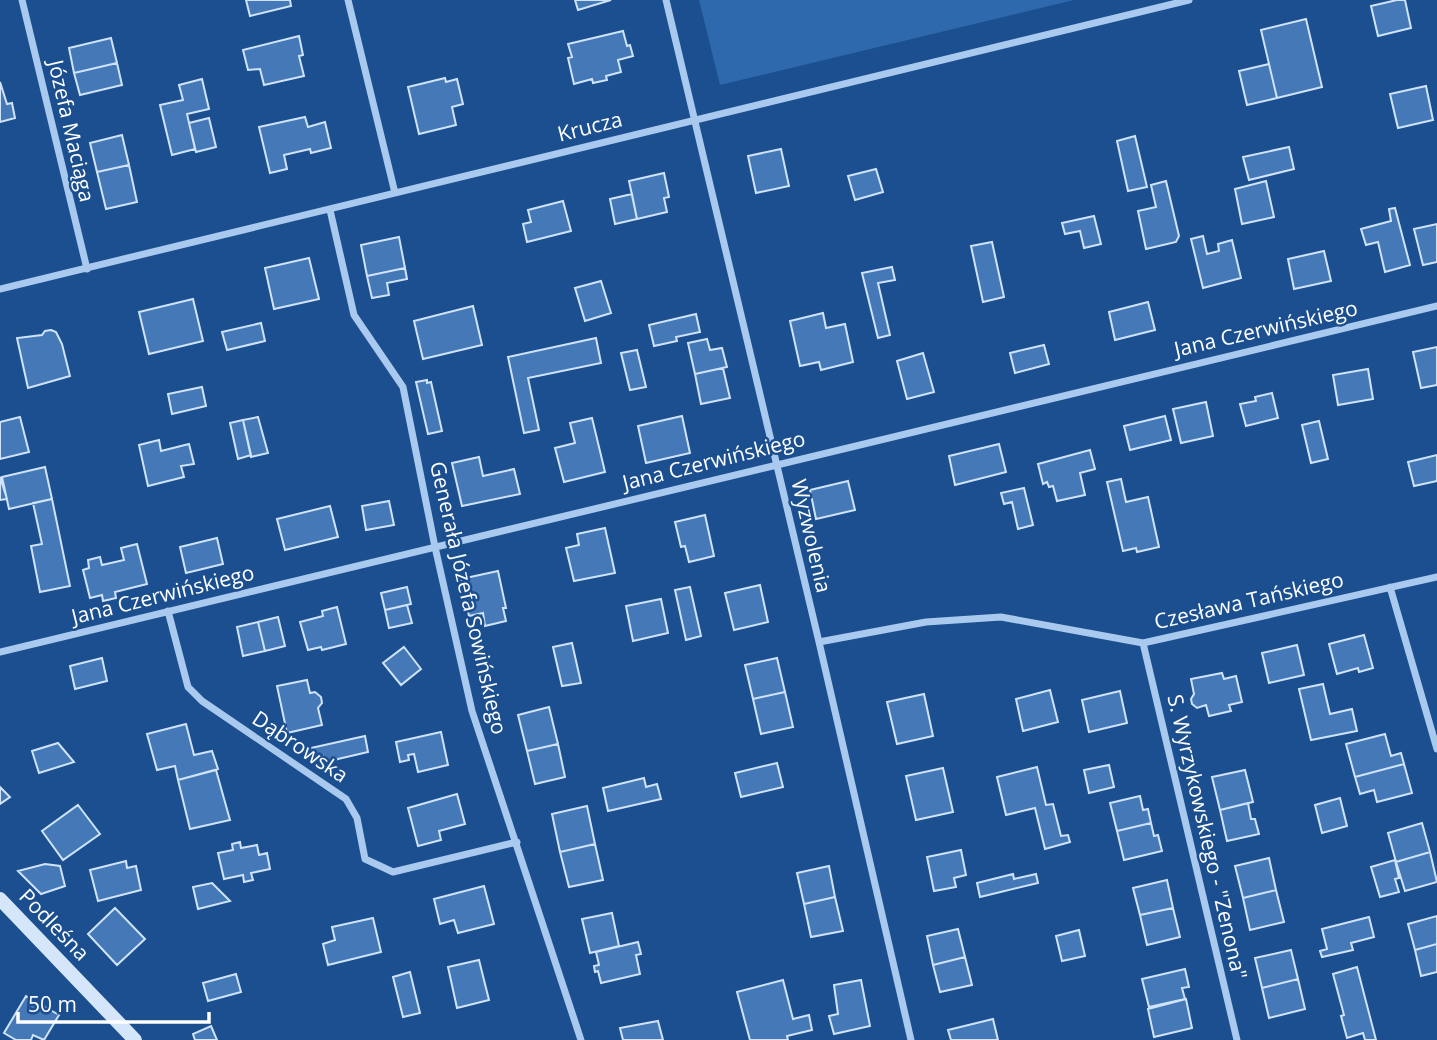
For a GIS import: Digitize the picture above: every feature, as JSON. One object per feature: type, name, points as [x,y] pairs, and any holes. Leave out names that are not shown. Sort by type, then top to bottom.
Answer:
[{"type":"street","name":"Józefa Maciąga","points":[[22,0],[87,269]]},
{"type":"street","points":[[348,0],[395,193]]},
{"type":"street","name":"Wyzwolenia","points":[[666,0],[911,1040]]},
{"type":"street","name":"Krucza","points":[[0,289],[1189,0]]},
{"type":"street","name":"Generała Józefa Sowińskiego","points":[[330,210],[354,315],[403,387],[435,547],[472,710],[581,1040]]},
{"type":"street","name":"Jana Czerwińskiego","points":[[0,652],[1437,306]]},
{"type":"street","name":"Czesława Tańskiego","points":[[819,642],[926,622],[1000,617],[1143,643],[1437,577]]},
{"type":"street","points":[[1390,587],[1437,749]]},
{"type":"street","name":"Dąbrowska","points":[[168,611],[188,687],[202,701],[346,799],[357,818],[365,859],[393,872],[517,842]]},
{"type":"street","name":"S. Wyrzykowskiego - \"Zenona\"","points":[[1143,643],[1237,1040]]},
{"type":"street","name":"Podleśna","points":[[0,899],[135,1040]]},
{"type":"shaded area","points":[[699,0],[1074,0],[720,85]]},
{"type":"building","points":[[246,0],[290,0],[291,6],[250,16]]},
{"type":"building","points":[[575,0],[611,0],[578,10]]},
{"type":"building","points":[[1405,0],[1411,28],[1378,36],[1371,6]]},
{"type":"building","points":[[1306,19],[1322,87],[1277,98],[1261,30]]},
{"type":"building","points":[[623,31],[633,56],[618,60],[621,72],[606,76],[607,80],[593,83],[592,79],[574,84],[568,44]]},
{"type":"building","points":[[299,36],[303,55],[299,56],[304,76],[264,85],[260,69],[248,70],[243,50]]},
{"type":"building","points":[[111,38],[117,63],[74,73],[69,48]]},
{"type":"building","points":[[117,63],[122,85],[80,95],[74,73]]},
{"type":"building","points":[[1269,64],[1277,98],[1247,105],[1239,71]]},
{"type":"building","points":[[445,78],[446,82],[457,79],[463,104],[452,107],[456,125],[419,134],[408,87]]},
{"type":"building","points":[[202,79],[209,109],[187,114],[195,149],[172,155],[160,105],[183,100],[179,85]]},
{"type":"building","points":[[0,82],[7,104],[12,103],[15,118],[0,122]]},
{"type":"building","points":[[1426,86],[1433,120],[1398,128],[1390,94]]},
{"type":"building","points":[[305,117],[308,127],[325,122],[331,148],[311,153],[310,149],[284,155],[287,169],[270,173],[259,127]]},
{"type":"building","points":[[209,118],[216,147],[196,152],[189,123]]},
{"type":"building","points":[[122,135],[129,165],[97,172],[90,143]]},
{"type":"building","points":[[1135,136],[1147,187],[1128,191],[1117,141]]},
{"type":"building","points":[[1289,147],[1294,169],[1249,180],[1243,157]]},
{"type":"building","points":[[781,149],[789,186],[756,193],[748,156]]},
{"type":"building","points":[[129,165],[137,202],[106,209],[97,172]]},
{"type":"building","points":[[876,169],[883,192],[855,200],[848,176]]},
{"type":"building","points":[[664,173],[669,197],[664,198],[667,212],[637,219],[629,181]]},
{"type":"building","points":[[1166,181],[1179,236],[1176,242],[1146,249],[1138,211],[1156,207],[1151,185]]},
{"type":"building","points":[[1266,181],[1274,217],[1242,224],[1235,189]]},
{"type":"building","points":[[632,194],[637,219],[615,224],[610,199]]},
{"type":"building","points":[[563,201],[571,231],[527,242],[523,224],[531,222],[528,210]]},
{"type":"building","points":[[1395,208],[1410,265],[1385,272],[1378,242],[1366,245],[1361,229],[1391,221],[1389,209]]},
{"type":"building","points":[[1094,216],[1101,244],[1084,248],[1080,231],[1065,234],[1062,223]]},
{"type":"building","points":[[1437,224],[1437,262],[1423,265],[1414,229]]},
{"type":"building","points":[[1203,236],[1207,254],[1219,251],[1218,244],[1232,240],[1241,278],[1203,288],[1191,239]]},
{"type":"building","points":[[399,237],[405,268],[367,276],[361,245]]},
{"type":"building","points":[[992,242],[1004,297],[983,302],[971,246]]},
{"type":"building","points":[[1324,251],[1331,281],[1294,289],[1288,259]]},
{"type":"building","points":[[309,258],[319,299],[274,309],[265,268]]},
{"type":"building","points":[[892,267],[895,280],[878,283],[890,335],[878,338],[862,273]]},
{"type":"building","points":[[405,268],[407,279],[387,283],[389,295],[372,298],[367,276]]},
{"type":"building","points":[[601,281],[611,313],[585,321],[575,288]]},
{"type":"building","points":[[193,299],[203,341],[149,354],[139,312]]},
{"type":"building","points":[[1148,302],[1155,330],[1115,340],[1109,312]]},
{"type":"building","points":[[473,306],[482,345],[423,359],[414,321]]},
{"type":"building","points":[[823,313],[826,328],[845,324],[853,362],[821,370],[819,362],[800,366],[790,321]]},
{"type":"building","points":[[696,314],[700,332],[676,337],[677,341],[654,346],[649,325]]},
{"type":"building","points":[[261,323],[265,341],[227,350],[222,332]]},
{"type":"building","points":[[51,330],[56,332],[62,344],[70,376],[28,388],[17,338],[42,335]]},
{"type":"building","points":[[596,338],[601,363],[528,378],[539,430],[524,433],[508,357]]},
{"type":"building","points":[[707,339],[710,350],[722,348],[727,367],[695,374],[688,343]]},
{"type":"building","points":[[1044,345],[1049,364],[1015,373],[1010,353]]},
{"type":"building","points":[[1437,347],[1437,385],[1421,388],[1413,352]]},
{"type":"building","points":[[637,350],[646,387],[630,390],[621,353]]},
{"type":"building","points":[[923,353],[934,392],[907,399],[897,361]]},
{"type":"building","points":[[723,368],[730,398],[701,404],[695,374]]},
{"type":"building","points":[[1368,369],[1373,399],[1338,405],[1333,375]]},
{"type":"building","points":[[427,380],[427,383],[431,382],[442,431],[428,434],[416,382]]},
{"type":"building","points":[[202,387],[206,406],[172,414],[168,394]]},
{"type":"building","points":[[1272,393],[1278,418],[1246,426],[1240,404],[1256,401],[1255,397]]},
{"type":"building","points":[[1206,402],[1213,436],[1181,443],[1173,409]]},
{"type":"building","points":[[682,416],[690,453],[646,463],[638,426]]},
{"type":"building","points":[[1165,416],[1171,440],[1130,450],[1124,426]]},
{"type":"building","points":[[20,417],[29,452],[0,459],[0,422]]},
{"type":"building","points":[[258,417],[268,453],[251,457],[243,420]]},
{"type":"building","points":[[592,418],[605,472],[564,482],[555,448],[575,443],[570,423]]},
{"type":"building","points":[[243,420],[251,455],[238,459],[230,423]]},
{"type":"building","points":[[1319,421],[1328,459],[1311,463],[1302,425]]},
{"type":"building","points":[[159,440],[161,451],[189,444],[194,464],[181,466],[184,477],[148,486],[139,445]]},
{"type":"building","points":[[999,444],[1006,472],[955,485],[949,456]]},
{"type":"building","points":[[1090,450],[1095,469],[1080,473],[1085,495],[1057,501],[1053,486],[1049,487],[1047,482],[1043,484],[1038,464]]},
{"type":"building","points":[[1437,455],[1437,481],[1414,486],[1408,462]]},
{"type":"building","points":[[479,457],[483,476],[514,469],[520,494],[462,506],[452,463]]},
{"type":"building","points":[[45,467],[52,499],[9,509],[2,477]]},
{"type":"building","points":[[0,477],[7,499],[0,500]]},
{"type":"building","points":[[1121,479],[1126,502],[1148,497],[1159,547],[1137,552],[1136,548],[1123,551],[1107,482]]},
{"type":"building","points":[[848,481],[855,510],[816,519],[810,490]]},
{"type":"building","points":[[1024,488],[1033,525],[1018,529],[1012,502],[1004,504],[1001,493]]},
{"type":"building","points":[[52,499],[70,586],[40,592],[31,546],[42,544],[33,503]]},
{"type":"building","points":[[389,501],[394,525],[366,530],[362,506]]},
{"type":"building","points":[[330,506],[338,537],[285,550],[277,519]]},
{"type":"building","points":[[705,515],[714,556],[689,562],[685,546],[681,547],[675,522]]},
{"type":"building","points":[[605,528],[615,573],[574,581],[566,548],[579,545],[577,534]]},
{"type":"building","points":[[217,538],[223,564],[186,573],[180,547]]},
{"type":"building","points":[[137,544],[147,584],[115,592],[116,598],[103,601],[102,595],[90,598],[83,570],[89,568],[88,560],[100,557],[102,565],[124,560],[121,548]]},
{"type":"building","points":[[498,571],[506,621],[485,626],[483,613],[469,616],[461,579]]},
{"type":"building","points":[[760,585],[768,622],[734,630],[725,593]]},
{"type":"building","points":[[407,587],[411,604],[385,610],[381,593]]},
{"type":"building","points":[[690,587],[701,636],[686,640],[675,590]]},
{"type":"building","points":[[661,599],[668,633],[633,641],[626,606]]},
{"type":"building","points":[[407,605],[412,623],[389,628],[385,610]]},
{"type":"building","points":[[337,607],[346,644],[322,650],[321,647],[308,650],[300,622],[323,616],[322,611]]},
{"type":"building","points":[[278,617],[285,646],[265,651],[258,622]]},
{"type":"building","points":[[258,622],[265,651],[243,656],[237,627]]},
{"type":"building","points":[[1364,635],[1373,668],[1359,672],[1358,668],[1337,674],[1329,644]]},
{"type":"building","points":[[572,643],[581,683],[562,686],[553,647]]},
{"type":"building","points":[[1297,645],[1304,675],[1269,683],[1262,653]]},
{"type":"building","points":[[404,647],[421,669],[401,685],[383,663]]},
{"type":"building","points":[[102,658],[107,681],[75,689],[70,666]]},
{"type":"building","points":[[777,658],[785,692],[753,699],[745,665]]},
{"type":"building","points":[[1222,673],[1224,679],[1236,676],[1242,702],[1229,705],[1231,711],[1209,716],[1206,705],[1197,708],[1192,704],[1194,694],[1191,679]]},
{"type":"building","points":[[307,680],[310,693],[315,692],[321,697],[322,703],[318,708],[322,725],[287,733],[277,686]]},
{"type":"building","points":[[1323,684],[1330,714],[1352,709],[1357,731],[1311,740],[1299,689]]},
{"type":"building","points":[[1050,690],[1058,722],[1023,731],[1016,699]]},
{"type":"building","points":[[1120,691],[1127,723],[1089,732],[1082,700]]},
{"type":"building","points":[[785,692],[793,727],[761,734],[753,699]]},
{"type":"building","points":[[924,694],[933,736],[897,744],[887,702]]},
{"type":"building","points":[[549,707],[558,744],[527,751],[518,715]]},
{"type":"building","points":[[186,724],[194,755],[212,751],[218,769],[178,780],[175,766],[157,770],[147,734]]},
{"type":"building","points":[[441,732],[448,765],[418,772],[414,754],[408,755],[409,760],[400,762],[396,742]]},
{"type":"building","points":[[1385,734],[1391,756],[1401,753],[1404,764],[1355,777],[1346,744]]},
{"type":"building","points":[[365,736],[368,752],[325,762],[323,756],[314,758],[311,748]]},
{"type":"building","points":[[58,743],[74,762],[39,773],[32,751]]},
{"type":"building","points":[[558,744],[565,777],[535,784],[527,751]]},
{"type":"building","points":[[777,763],[783,787],[741,797],[735,773]]},
{"type":"building","points":[[1404,764],[1412,793],[1377,802],[1374,790],[1360,794],[1355,777]]},
{"type":"building","points":[[1109,765],[1114,787],[1089,793],[1084,770]]},
{"type":"building","points":[[1037,767],[1046,805],[1053,804],[1061,836],[1068,835],[1070,842],[1045,849],[1035,808],[1006,815],[997,777]]},
{"type":"building","points":[[943,768],[953,812],[916,820],[906,776]]},
{"type":"building","points":[[216,770],[230,820],[190,829],[178,780]]},
{"type":"building","points":[[1245,770],[1253,802],[1220,810],[1212,777]]},
{"type":"building","points":[[644,778],[646,787],[657,784],[661,799],[608,811],[603,788]]},
{"type":"building","points":[[0,787],[10,797],[0,804]]},
{"type":"building","points":[[457,794],[465,824],[439,831],[441,840],[418,846],[408,808]]},
{"type":"building","points":[[1140,796],[1143,810],[1148,809],[1151,823],[1117,831],[1110,803]]},
{"type":"building","points":[[1340,798],[1347,826],[1322,833],[1315,805]]},
{"type":"building","points":[[1248,803],[1251,819],[1255,819],[1259,834],[1227,841],[1220,810]]},
{"type":"building","points":[[78,805],[100,834],[63,860],[42,831]]},
{"type":"building","points":[[587,806],[595,844],[560,852],[552,814]]},
{"type":"building","points":[[1151,823],[1154,836],[1158,835],[1162,851],[1124,860],[1117,831]]},
{"type":"building","points":[[1422,823],[1430,852],[1396,862],[1388,833]]},
{"type":"building","points":[[240,842],[241,848],[257,845],[259,855],[267,853],[270,869],[251,873],[253,880],[244,882],[243,875],[224,879],[218,853],[233,850],[232,844]]},
{"type":"building","points":[[595,844],[603,880],[569,887],[560,852]]},
{"type":"building","points":[[961,850],[966,875],[954,878],[956,887],[934,891],[927,857]]},
{"type":"building","points":[[1430,852],[1437,882],[1405,891],[1396,862]]},
{"type":"building","points":[[1269,858],[1276,890],[1243,898],[1235,866]]},
{"type":"building","points":[[1395,860],[1399,878],[1395,879],[1399,892],[1380,897],[1371,867]]},
{"type":"building","points":[[126,861],[127,868],[136,866],[141,890],[98,901],[90,870]]},
{"type":"building","points":[[45,864],[60,866],[65,886],[41,894],[18,871]]},
{"type":"building","points":[[829,866],[835,897],[804,904],[797,873]]},
{"type":"building","points":[[1013,874],[1014,879],[1036,874],[1038,883],[980,897],[977,883]]},
{"type":"building","points":[[1167,880],[1173,908],[1140,915],[1133,888]]},
{"type":"building","points":[[212,883],[230,901],[198,909],[193,887]]},
{"type":"building","points":[[484,886],[494,924],[458,933],[454,920],[440,924],[434,899]]},
{"type":"building","points":[[1276,890],[1284,922],[1250,930],[1243,898]]},
{"type":"building","points":[[835,897],[843,931],[811,937],[804,904]]},
{"type":"building","points":[[115,908],[145,939],[117,965],[88,934]]},
{"type":"building","points":[[1173,908],[1180,937],[1147,945],[1140,915]]},
{"type":"building","points":[[612,913],[619,946],[590,953],[582,919]]},
{"type":"building","points":[[1437,916],[1437,944],[1415,950],[1408,924]]},
{"type":"building","points":[[1369,917],[1374,937],[1351,943],[1353,950],[1322,957],[1320,951],[1327,949],[1322,929]]},
{"type":"building","points":[[373,918],[381,952],[328,965],[323,944],[335,940],[332,927]]},
{"type":"building","points":[[958,929],[965,957],[933,965],[927,936]]},
{"type":"building","points":[[1079,930],[1085,956],[1062,961],[1056,936]]},
{"type":"building","points":[[638,942],[641,954],[636,955],[640,974],[601,983],[594,966],[599,965],[596,952]]},
{"type":"building","points":[[1437,944],[1437,972],[1421,976],[1415,950]]},
{"type":"building","points":[[1291,950],[1298,979],[1262,988],[1255,958]]},
{"type":"building","points":[[965,957],[972,985],[940,992],[933,965]]},
{"type":"building","points":[[479,960],[489,1000],[457,1008],[448,967]]},
{"type":"building","points":[[1357,967],[1376,1040],[1365,1040],[1363,1033],[1347,1038],[1341,1016],[1344,1015],[1333,974]]},
{"type":"building","points":[[1185,969],[1189,987],[1182,988],[1185,999],[1149,1007],[1142,979]]},
{"type":"building","points":[[410,972],[420,1013],[403,1017],[393,977]]},
{"type":"building","points":[[236,974],[241,992],[208,1001],[203,983]]},
{"type":"building","points":[[1298,979],[1305,1009],[1269,1018],[1262,988]]},
{"type":"building","points":[[783,980],[793,1019],[809,1015],[812,1030],[787,1036],[788,1040],[750,1040],[737,992]]},
{"type":"building","points":[[861,980],[870,1026],[834,1034],[829,1016],[838,1014],[834,985]]},
{"type":"building","points":[[26,996],[59,1015],[44,1040],[33,1035],[31,1040],[16,1040],[4,1033]]},
{"type":"building","points":[[1186,999],[1192,1028],[1154,1037],[1148,1009]]},
{"type":"building","points":[[993,1019],[998,1040],[951,1040],[948,1030]]},
{"type":"building","points":[[658,1021],[663,1040],[623,1040],[620,1028]]},
{"type":"building","points":[[211,1026],[217,1040],[195,1040],[193,1034]]}]
